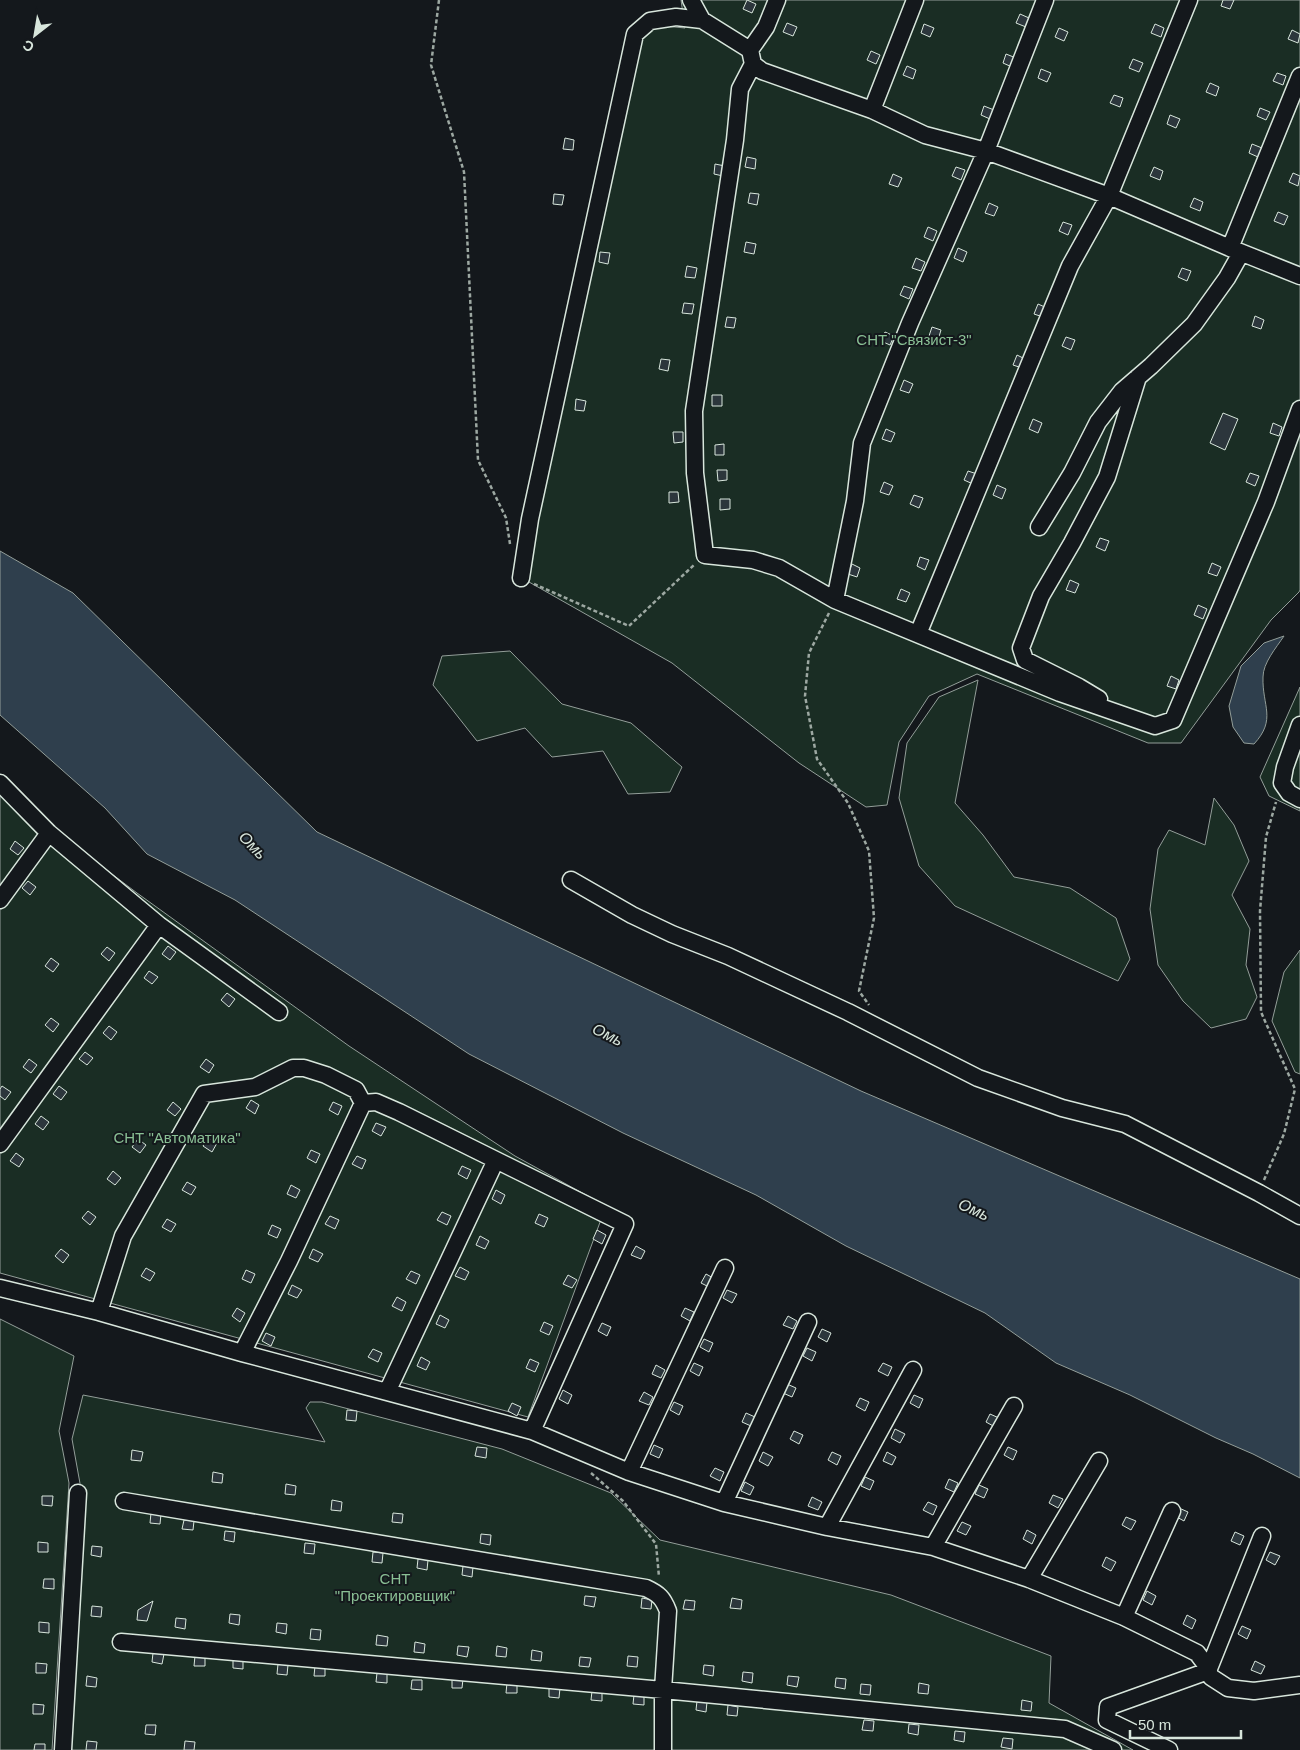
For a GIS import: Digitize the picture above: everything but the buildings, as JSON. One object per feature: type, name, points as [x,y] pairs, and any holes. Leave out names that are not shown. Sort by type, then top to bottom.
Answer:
[{"type":"street","points":[[691,0],[702,20],[751,57],[762,71],[872,110],[925,135],[986,151],[1109,196],[1300,276]]},
{"type":"street","points":[[777,0],[751,57],[740,89],[733,150],[694,410],[695,473],[705,555],[753,560],[779,568],[835,600],[1060,693],[1155,726],[1173,720],[1266,502],[1300,408]]},
{"type":"street","points":[[872,110],[915,0]]},
{"type":"street","points":[[835,600],[855,501],[862,443],[910,323],[986,151],[1045,0]]},
{"type":"street","points":[[918,634],[1070,266],[1109,196],[1189,0]]},
{"type":"street","points":[[521,578],[532,509],[635,34],[650,21],[676,18],[702,20]]},
{"type":"street","points":[[1039,527],[1072,472],[1098,422],[1122,391],[1194,324],[1227,278],[1235,250],[1300,76]]},
{"type":"street","points":[[1109,710],[1097,696],[1025,660],[1021,648],[1041,596],[1107,477],[1138,377]]},
{"type":"street","points":[[1300,725],[1285,767],[1282,783],[1289,793],[1300,799]]},
{"type":"street","points":[[0,783],[50,833],[159,925],[279,1012]]},
{"type":"street","points":[[0,900],[50,833]]},
{"type":"street","points":[[571,880],[648,923],[728,956],[848,1012],[978,1078],[1062,1108],[1124,1124],[1300,1216]]},
{"type":"street","points":[[0,1144],[159,925]]},
{"type":"street","points":[[99,1312],[123,1236],[204,1094],[255,1087],[293,1068],[304,1068],[326,1075],[356,1090],[363,1104]]},
{"type":"street","points":[[363,1104],[376,1102],[398,1112],[625,1224],[532,1431]]},
{"type":"street","points":[[242,1353],[289,1261],[363,1104]]},
{"type":"street","points":[[387,1392],[496,1160]]},
{"type":"street","points":[[629,1472],[725,1268]]},
{"type":"street","points":[[0,1288],[99,1312],[242,1353],[532,1431],[629,1472],[724,1503],[827,1527],[933,1547],[1029,1580],[1124,1617],[1197,1653],[1206,1665],[1211,1677],[1228,1688],[1254,1691],[1300,1685]]},
{"type":"street","points":[[724,1503],[808,1322]]},
{"type":"street","points":[[827,1527],[913,1370]]},
{"type":"street","points":[[933,1547],[1014,1406]]},
{"type":"street","points":[[1029,1580],[1100,1461]]},
{"type":"street","points":[[63,1750],[78,1494]]},
{"type":"street","points":[[124,1501],[646,1588],[658,1593],[664,1600],[668,1611],[663,1750]]},
{"type":"street","points":[[1124,1617],[1172,1511]]},
{"type":"street","points":[[1169,1750],[1107,1720],[1108,1707],[1208,1671],[1262,1536]]},
{"type":"street","points":[[121,1642],[664,1690],[1066,1729],[1113,1750]]},
{"type":"path","points":[[439,0],[432,65],[464,172],[478,460],[506,518],[510,547]]},
{"type":"path","points":[[521,578],[628,626],[705,555]]},
{"type":"path","points":[[835,600],[809,653],[805,696],[817,759],[848,803],[869,851],[874,918],[859,991],[874,1012]]},
{"type":"path","points":[[1259,1193],[1284,1134],[1295,1088],[1261,1012],[1260,911],[1266,837],[1282,783]]},
{"type":"path","points":[[589,1472],[623,1500],[656,1544],[659,1574],[658,1593]]},
{"type":"green space","name":"СНТ \"Связист-3\"","points":[[681,0],[1300,0],[1300,590],[1271,620],[1181,743],[1148,743],[977,674],[929,696],[899,742],[887,805],[866,807],[799,763],[672,663],[529,582],[520,548],[634,23],[685,28]]},
{"type":"green space","points":[[510,651],[562,704],[631,723],[682,767],[670,792],[628,794],[603,751],[552,757],[525,728],[477,741],[433,685],[442,656]]},
{"type":"green space","points":[[978,680],[955,803],[983,835],[1014,877],[1070,888],[1116,918],[1130,959],[1118,981],[955,906],[919,866],[899,798],[907,743],[939,697]]},
{"type":"green space","points":[[1300,687],[1300,811],[1269,796],[1260,777]]},
{"type":"green space","name":"СНТ \"Автоматика\"","points":[[0,777],[52,829],[137,893],[349,1046],[515,1156],[606,1206],[528,1417],[0,1273]]},
{"type":"green space","points":[[1214,798],[1234,825],[1249,861],[1232,895],[1250,929],[1246,965],[1257,997],[1246,1019],[1211,1028],[1183,1001],[1158,965],[1150,909],[1158,849],[1169,830],[1205,845]]},
{"type":"green space","points":[[1300,950],[1300,1074],[1295,1072],[1272,1021],[1284,972]]},
{"type":"green space","points":[[0,1319],[74,1356],[59,1431],[69,1483],[52,1750],[0,1750]]},
{"type":"green space","name":"СНТ \"Проектировщик\"","points":[[83,1395],[325,1442],[306,1408],[310,1402],[322,1402],[502,1449],[611,1493],[660,1540],[891,1595],[1051,1656],[1049,1703],[1133,1750],[68,1750],[81,1489],[72,1439]]},
{"type":"water","name":"Омь","points":[[0,551],[73,593],[317,832],[861,1091],[1300,1279],[1300,1478],[1130,1395],[1056,1363],[985,1313],[846,1246],[756,1195],[623,1133],[469,1054],[235,900],[147,854],[105,808],[0,715]]},
{"type":"water","points":[[1284,636],[1265,666],[1263,687],[1267,719],[1265,727],[1254,744],[1244,743],[1233,727],[1229,706],[1241,666],[1264,643]]}]
